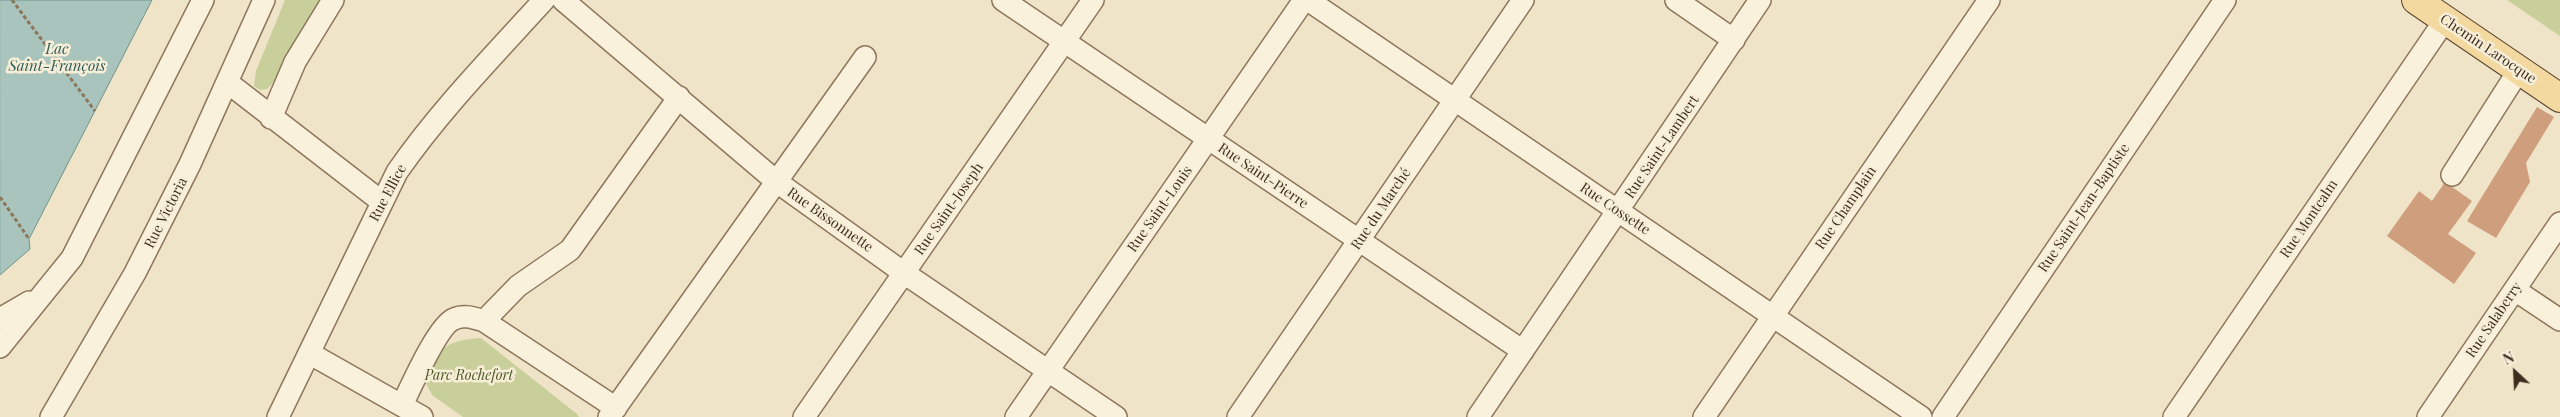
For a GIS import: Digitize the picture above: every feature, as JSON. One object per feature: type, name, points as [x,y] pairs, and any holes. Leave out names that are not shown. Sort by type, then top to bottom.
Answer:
[{"type":"main road","name":"Chemin Larocque","points":[[2416,0],[2560,98]]},
{"type":"street","points":[[0,347],[72,258],[203,0]]},
{"type":"street","name":"Rue Victoria","points":[[51,417],[135,273],[190,164],[264,0]]},
{"type":"street","points":[[271,118],[295,62],[333,0]]},
{"type":"street","name":"Rue Ellice","points":[[278,417],[397,172],[411,152],[544,0]]},
{"type":"street","name":"Rue Bissonnette","points":[[562,0],[679,97],[777,182],[904,273],[1116,417]]},
{"type":"street","name":"Rue Saint-Pierre","points":[[1003,0],[1523,351]]},
{"type":"street","name":"Rue Saint-Joseph","points":[[804,417],[1093,0]]},
{"type":"street","name":"Rue Saint-Louis","points":[[1016,417],[1304,0]]},
{"type":"street","name":"Rue Cossette","points":[[1308,0],[1921,417]]},
{"type":"street","name":"Rue du Marché","points":[[1238,417],[1523,0]]},
{"type":"street","points":[[1676,0],[1734,40]]},
{"type":"street","name":"Rue Saint-Lambert","points":[[1478,417],[1760,0]]},
{"type":"street","name":"Rue Champlain","points":[[1704,417],[1989,0]]},
{"type":"street","name":"Rue Saint-Jean-Baptiste","points":[[1943,417],[2226,0]]},
{"type":"street","name":"Rue Montcalm","points":[[2174,417],[2445,20]]},
{"type":"street","points":[[402,405],[446,323],[465,316],[484,321],[613,412],[865,57]]},
{"type":"street","points":[[2452,175],[2519,70]]},
{"type":"street","points":[[227,82],[271,118],[382,202]]},
{"type":"street","points":[[484,321],[518,286],[570,250],[679,97]]},
{"type":"street","name":"Rue Salaberry","points":[[2428,417],[2560,223]]},
{"type":"street","points":[[2515,290],[2560,320]]},
{"type":"street","points":[[0,320],[40,296]]},
{"type":"street","points":[[309,353],[422,417]]},
{"type":"path","points":[[12,0],[95,111]]},
{"type":"path","points":[[0,197],[29,239]]},
{"type":"green space","points":[[285,0],[319,0],[272,84],[267,89],[260,90],[254,86],[256,71]]},
{"type":"green space","points":[[2507,0],[2560,0],[2560,36]]},
{"type":"green space","name":"Parc Rochefort","points":[[481,338],[579,417],[463,417],[432,395],[425,381],[438,353],[451,344]]},
{"type":"water","name":"Lac Saint-François","points":[[0,0],[152,0],[29,239],[30,249],[0,275]]},
{"type":"building","points":[[2537,107],[2554,117],[2526,163],[2530,182],[2496,238],[2467,221]]},
{"type":"building","points":[[2445,182],[2472,201],[2448,234],[2476,253],[2454,284],[2387,236],[2419,191],[2432,201]]}]
